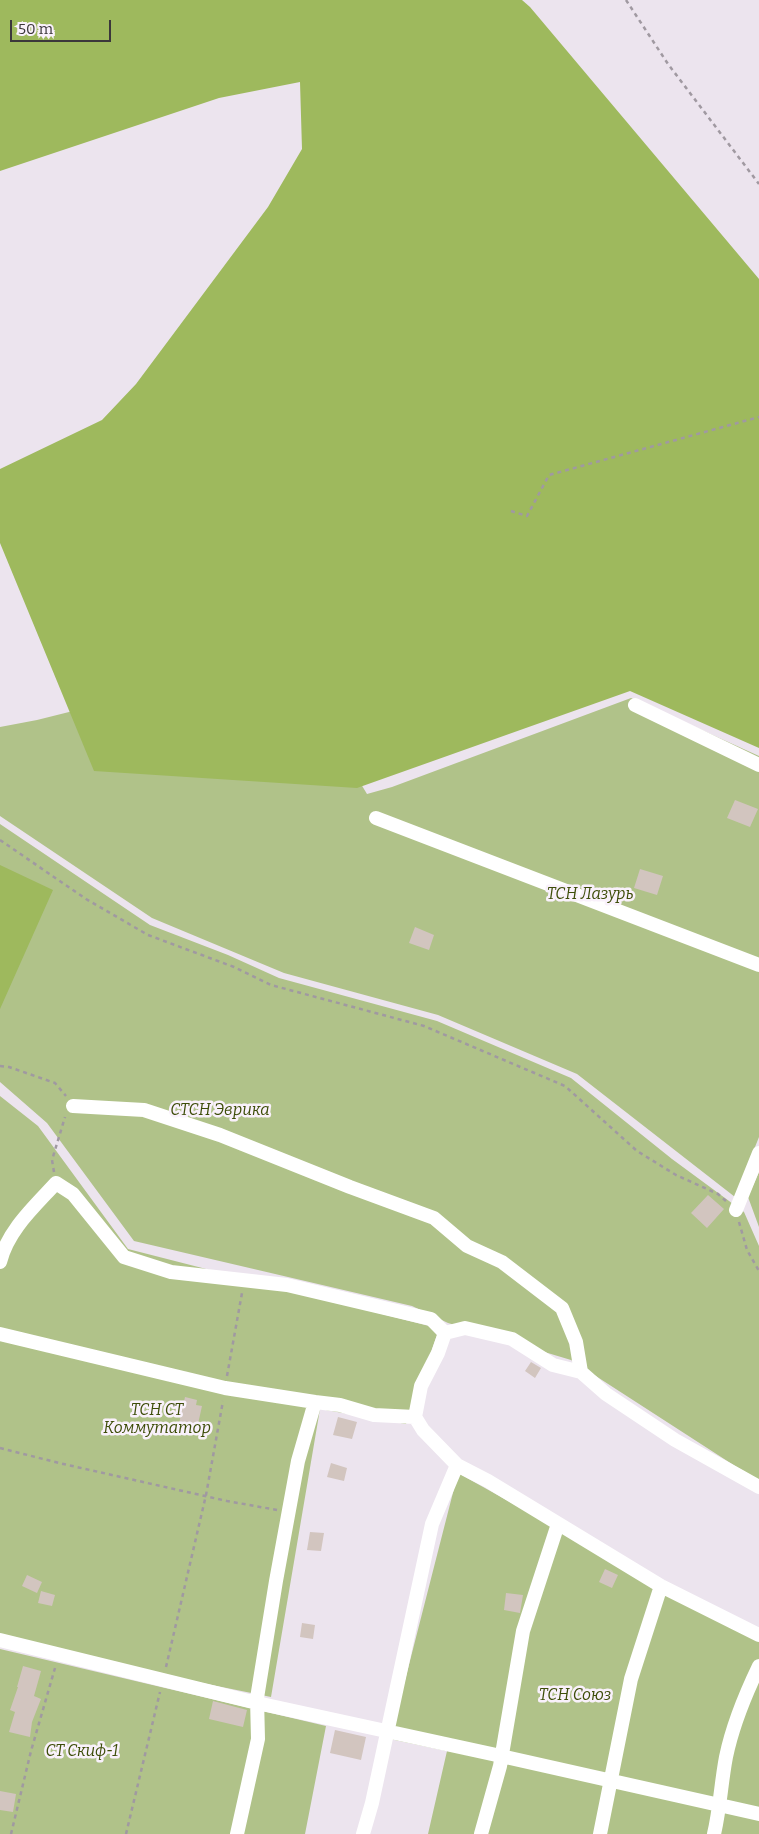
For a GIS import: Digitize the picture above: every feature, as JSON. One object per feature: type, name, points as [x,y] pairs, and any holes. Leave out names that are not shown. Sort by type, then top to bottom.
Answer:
[{"type":"street","points":[[635,705],[759,765]]},
{"type":"street","points":[[376,818],[759,965]]},
{"type":"street","points":[[73,1106],[144,1110],[220,1135],[434,1218],[467,1246],[502,1262],[562,1308],[576,1342],[581,1372]]},
{"type":"street","points":[[736,1210],[759,1153]]},
{"type":"street","points":[[0,1262],[4,1247],[16,1227],[56,1183],[73,1194],[124,1257],[172,1272],[287,1285],[422,1316],[431,1319],[445,1333]]},
{"type":"street","points":[[445,1333],[465,1328],[512,1339],[553,1365],[581,1372],[606,1394],[675,1440],[759,1487]]},
{"type":"street","points":[[445,1333],[438,1353],[421,1386],[415,1417],[423,1430],[457,1465],[488,1481],[662,1586],[759,1635]]},
{"type":"street","points":[[0,1334],[225,1388],[340,1405],[374,1415],[415,1417]]},
{"type":"street","points":[[237,1834],[258,1739],[257,1703],[288,1512],[298,1461],[315,1402]]},
{"type":"street","points":[[363,1834],[372,1803],[432,1524],[457,1465]]},
{"type":"street","points":[[481,1834],[501,1756],[523,1631],[558,1524]]},
{"type":"street","points":[[600,1834],[632,1679],[662,1586]]},
{"type":"street","points":[[0,1640],[257,1703],[501,1756],[720,1807],[759,1814]]},
{"type":"street","points":[[714,1834],[720,1807],[726,1756],[746,1693],[759,1666]]},
{"type":"path","points":[[626,0],[668,64],[759,184]]},
{"type":"path","points":[[511,511],[527,516],[549,475],[759,417]]},
{"type":"path","points":[[0,840],[86,898],[148,935],[234,966],[271,985],[424,1026],[565,1086],[637,1150],[676,1175],[718,1194],[736,1210],[747,1250],[759,1272]]},
{"type":"path","points":[[0,1066],[9,1067],[55,1083],[73,1106],[64,1118],[52,1160],[56,1183]]},
{"type":"path","points":[[126,1834],[206,1495],[244,1280]]},
{"type":"path","points":[[0,1448],[227,1501],[288,1512]]},
{"type":"path","points":[[11,1834],[31,1750],[59,1654]]},
{"type":"green space","points":[[0,0],[522,0],[530,7],[759,279],[759,748],[630,691],[357,788],[94,771],[0,543],[0,469],[102,420],[136,384],[268,207],[302,149],[300,82],[219,98],[0,171]]},
{"type":"green space","name":"ТСН Лазурь","points":[[285,658],[367,794],[392,787],[631,698],[759,756],[759,1137],[735,1197],[577,1074],[438,1015],[284,973],[152,918],[0,816],[0,727],[37,720]]},
{"type":"green space","name":"СТСН Эврика","points":[[0,824],[150,925],[228,955],[279,978],[437,1021],[571,1078],[672,1159],[744,1212],[759,1246],[759,1480],[571,1360],[448,1323],[412,1306],[134,1241],[47,1123],[0,1082]]},
{"type":"green space","points":[[0,865],[53,890],[0,1009]]},
{"type":"green space","name":"ТСН СТ Коммутатор","points":[[0,1096],[38,1126],[128,1249],[429,1326],[437,1335],[406,1424],[320,1409],[271,1697],[0,1642]]},
{"type":"green space","points":[[759,1172],[759,1227],[748,1197]]},
{"type":"green space","name":"ТСН Союз","points":[[458,1473],[759,1641],[759,1834],[428,1834],[447,1751],[390,1739]]},
{"type":"green space","name":"СТ Скиф-1","points":[[0,1649],[326,1726],[305,1834],[0,1834]]},
{"type":"building","points":[[735,800],[758,809],[750,827],[727,818]]},
{"type":"building","points":[[640,869],[663,876],[657,895],[634,888]]},
{"type":"building","points":[[415,927],[434,935],[429,950],[409,943]]},
{"type":"building","points":[[708,1195],[724,1209],[707,1228],[691,1213]]},
{"type":"building","points":[[531,1362],[541,1368],[535,1378],[525,1371]]},
{"type":"building","points":[[185,1397],[197,1400],[196,1405],[202,1406],[196,1433],[178,1428]]},
{"type":"building","points":[[338,1417],[357,1422],[352,1439],[333,1435]]},
{"type":"building","points":[[331,1463],[347,1468],[344,1481],[327,1477]]},
{"type":"building","points":[[310,1532],[324,1533],[321,1551],[307,1550]]},
{"type":"building","points":[[605,1569],[618,1575],[612,1588],[599,1582]]},
{"type":"building","points":[[27,1575],[42,1582],[37,1593],[22,1586]]},
{"type":"building","points":[[41,1591],[55,1595],[52,1606],[38,1603]]},
{"type":"building","points":[[506,1593],[523,1595],[520,1613],[504,1610]]},
{"type":"building","points":[[302,1623],[315,1625],[313,1639],[300,1637]]},
{"type":"building","points":[[23,1666],[41,1671],[34,1696],[41,1699],[32,1722],[30,1737],[9,1732],[15,1712],[10,1710]]},
{"type":"building","points":[[213,1701],[247,1710],[243,1727],[209,1719]]},
{"type":"building","points":[[335,1730],[366,1737],[361,1760],[330,1753]]},
{"type":"building","points":[[0,1791],[16,1794],[13,1812],[0,1810]]}]
